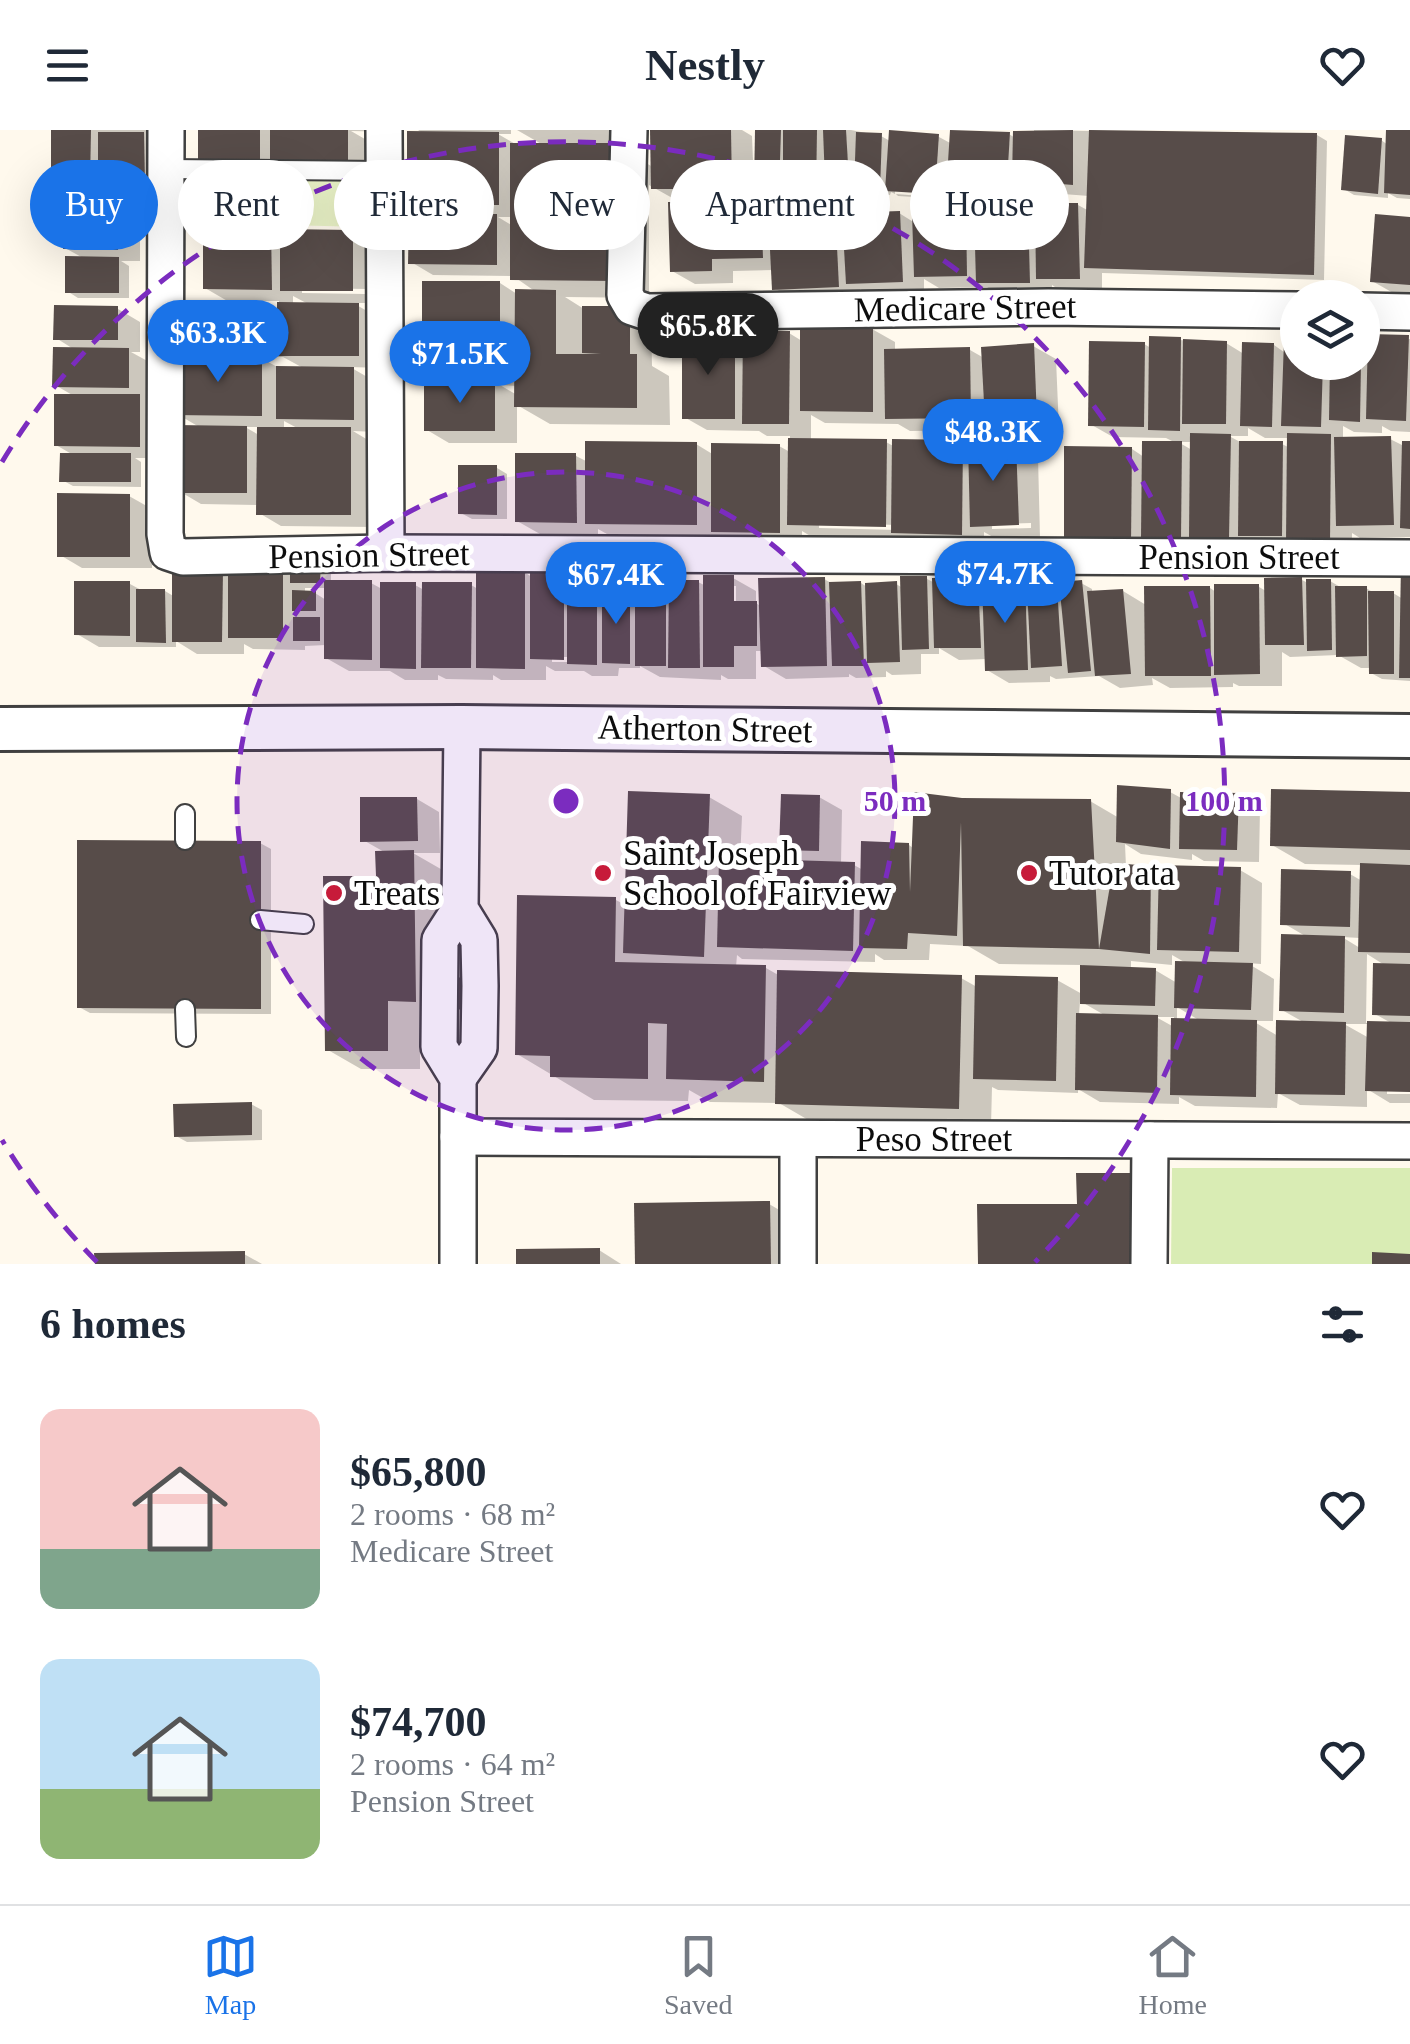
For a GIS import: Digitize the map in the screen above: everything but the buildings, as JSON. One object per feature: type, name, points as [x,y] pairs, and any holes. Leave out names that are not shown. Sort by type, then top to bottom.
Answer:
[{"type":"street","points":[[166,130],[166,169]]},
{"type":"street","points":[[382,160],[384,130]]},
{"type":"street","name":"Medicare Street","points":[[628,130],[624,295],[632,307],[646,312],[1048,307],[1280,310]]},
{"type":"street","name":"Pension Street","points":[[166,169],[165,534],[168,552],[183,557],[386,553],[1410,558]]},
{"type":"street","points":[[383,250],[386,553]]},
{"type":"street","points":[[1380,311],[1410,312]]},
{"type":"street","points":[[458,1264],[458,1078],[479,1048],[480,986],[480,940],[460,910],[462,727]]},
{"type":"street","name":"Atherton Street","points":[[0,729],[462,727],[1410,736]]},
{"type":"street","name":"Peso Street","points":[[458,1137],[1410,1141]]},
{"type":"street","points":[[798,1138],[798,1264]]},
{"type":"street","points":[[1148,1264],[1150,1140]]},
{"type":"lane","points":[[166,169],[334,170]]},
{"type":"lane","points":[[185,814],[185,840]]},
{"type":"lane","points":[[260,920],[304,924]]},
{"type":"lane","points":[[185,1009],[186,1037]]},
{"type":"green space","points":[[314,180],[334,181],[334,226],[314,226]]},
{"type":"green space","points":[[1172,1168],[1410,1168],[1410,1264],[1171,1264]]},
{"type":"place","name":"Saint Joseph School of Fairview","points":[[603,873]]},
{"type":"place","name":"Tutor ata","points":[[1029,873]]},
{"type":"place","name":"Treats","points":[[334,893]]}]
